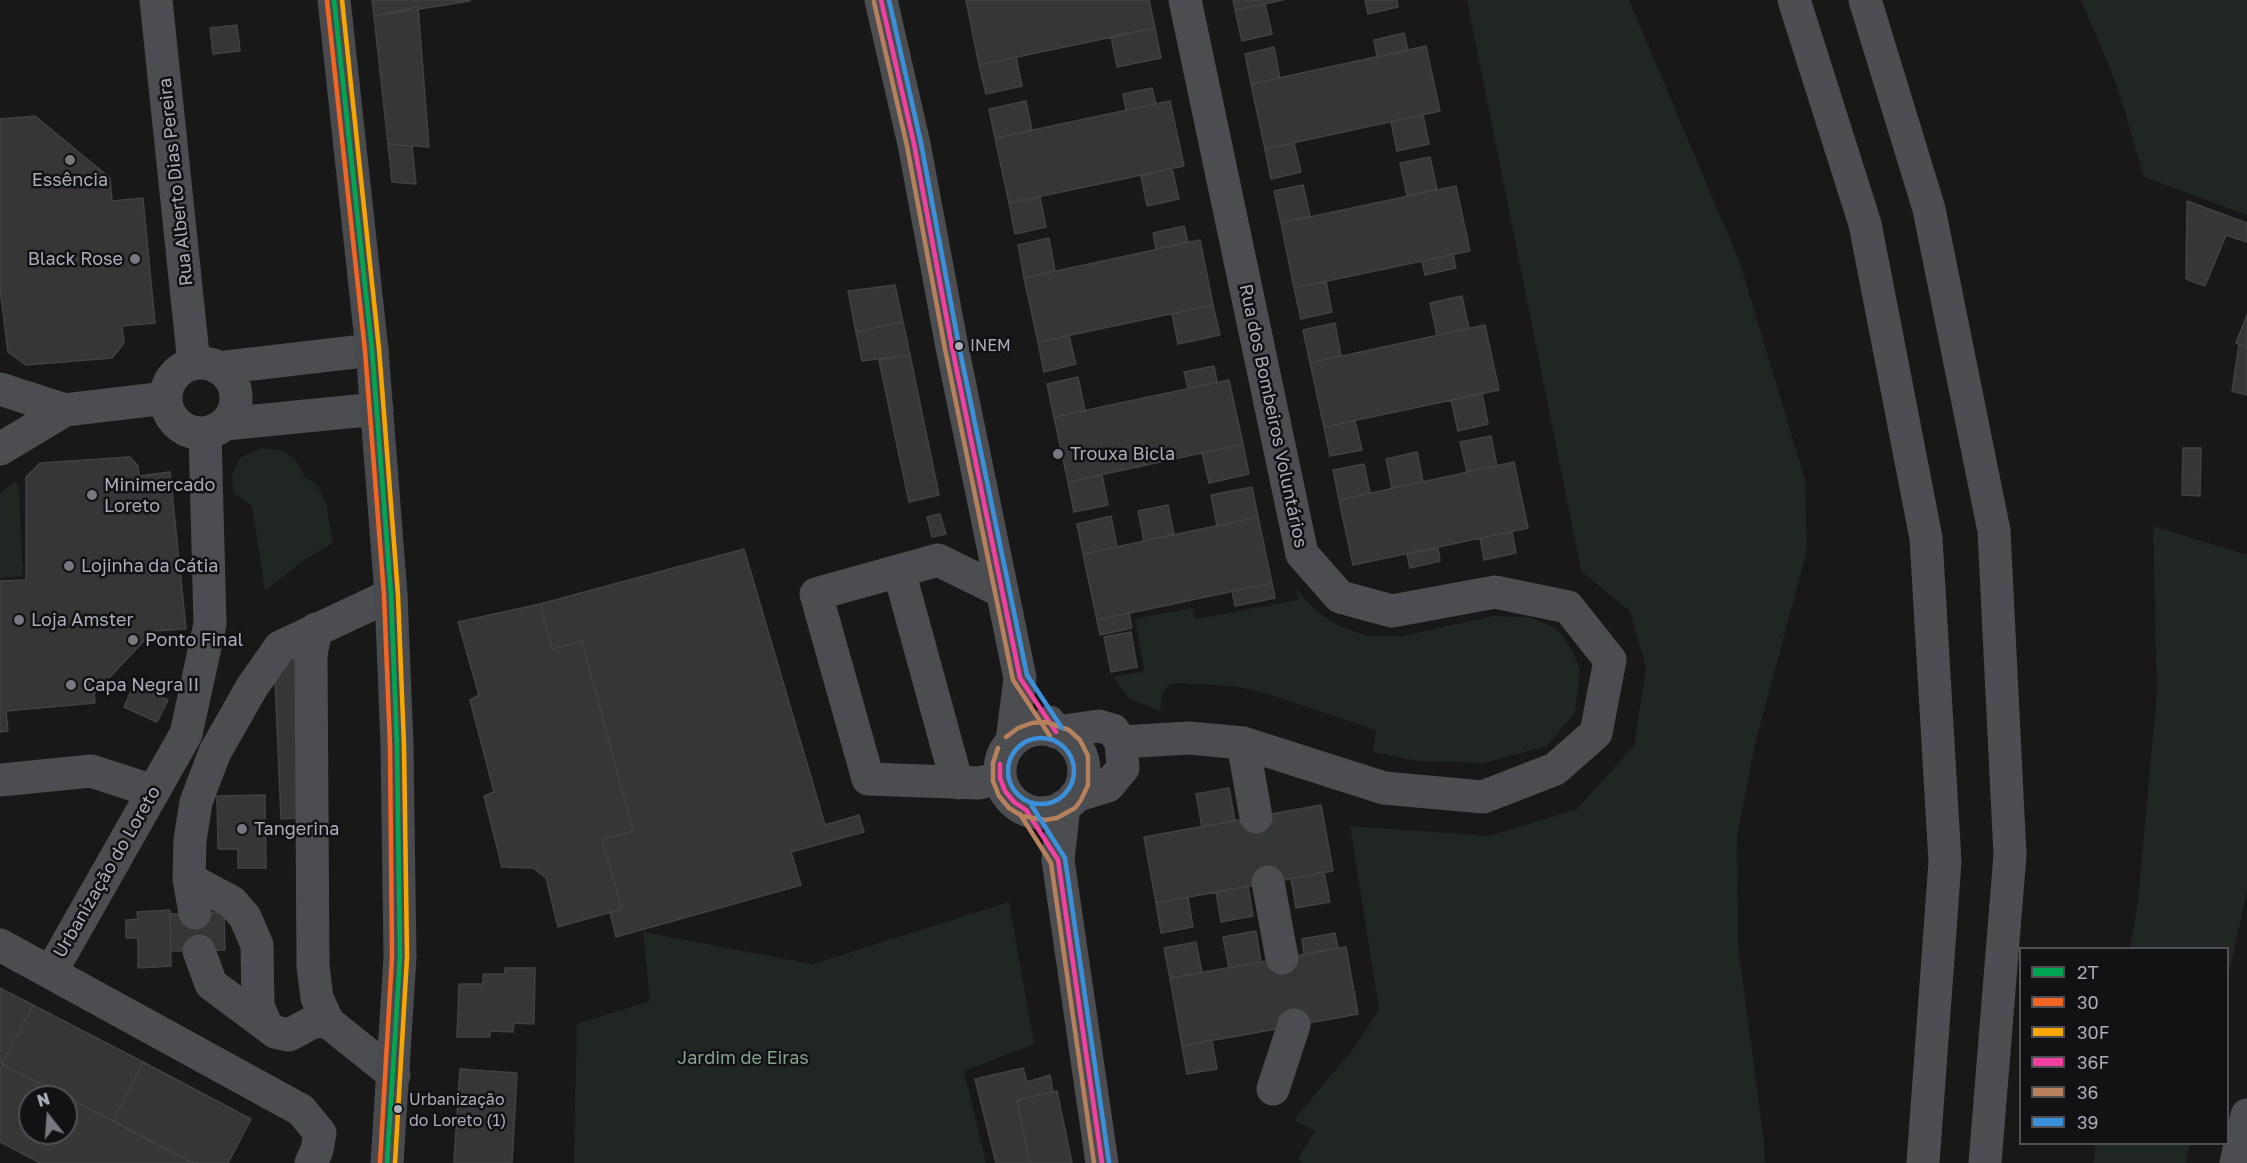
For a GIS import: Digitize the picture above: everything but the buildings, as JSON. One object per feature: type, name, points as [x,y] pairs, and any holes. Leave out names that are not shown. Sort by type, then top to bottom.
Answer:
[{"type":"highway","points":[[1794,0],[1865,224],[1926,538],[1946,862],[1923,1163]]},
{"type":"highway","points":[[1865,0],[1929,209],[1994,531],[2010,855],[1985,1163]]},
{"type":"main road","points":[[334,0],[372,350],[391,595],[397,745],[400,957],[387,1163]]},
{"type":"street","name":"Rua Alberto Dias Pereira","points":[[156,0],[206,366]]},
{"type":"street","points":[[881,0],[914,144],[1020,678],[1012,741],[1000,764],[1000,778],[1009,797],[1026,810],[1058,860]]},
{"type":"street","name":"Rua dos Bombeiros Voluntários","points":[[1121,742],[1189,738],[1243,743],[1384,788],[1483,796],[1555,769],[1596,733],[1610,660],[1568,607],[1495,592],[1392,611],[1340,597],[1302,554],[1185,0]]},
{"type":"street","points":[[372,350],[183,368],[174,376],[168,387],[167,410],[182,428],[215,428],[377,409]]},
{"type":"street","points":[[206,366],[232,384],[235,394],[235,405],[215,428]]},
{"type":"street","points":[[0,389],[65,410]]},
{"type":"street","points":[[0,449],[65,410],[166,398]]},
{"type":"street","name":"Urbanização do Loreto","points":[[215,428],[210,624],[186,734],[51,972],[301,1110],[320,1133],[318,1150],[311,1163]]},
{"type":"street","points":[[1000,778],[979,783],[868,779],[816,594],[938,560],[1001,591]]},
{"type":"street","points":[[899,571],[957,783]]},
{"type":"street","points":[[195,913],[189,879],[190,840],[196,802],[215,752],[252,687],[280,647],[391,595]]},
{"type":"street","points":[[316,629],[311,666],[313,966],[317,998],[328,1022],[394,1075]]},
{"type":"street","points":[[1020,678],[1056,732],[1074,745],[1081,757],[1083,770],[1081,784],[1069,801],[1058,860],[1102,1163]]},
{"type":"street","points":[[1012,741],[1033,730],[1056,732],[1099,726],[1113,730],[1121,742],[1123,768],[1108,786],[1045,813],[1026,810]]},
{"type":"street","points":[[1243,743],[1256,817]]},
{"type":"street","points":[[0,780],[91,771],[153,791]]},
{"type":"street","points":[[189,879],[232,902],[245,917],[257,945],[258,1006],[266,1026]]},
{"type":"street","points":[[1268,882],[1282,958]]},
{"type":"street","points":[[0,945],[51,972]]},
{"type":"street","points":[[199,951],[211,984],[275,1032],[290,1035],[313,1022],[328,1022]]},
{"type":"street","points":[[1273,1089],[1294,1025]]},
{"type":"street","points":[[2236,1163],[2247,1116]]},
{"type":"green space","points":[[1467,0],[1629,0],[1740,263],[1805,480],[1807,550],[1755,744],[1737,837],[1738,946],[1765,1163],[1303,1163],[1298,1158],[1315,1131],[1294,1120],[1354,1048],[1379,1009],[1350,826],[1489,836],[1577,809],[1634,746],[1646,668],[1630,611],[1581,571]]},
{"type":"green space","points":[[2081,0],[2247,0],[2247,215],[2144,177],[2116,83]]},
{"type":"green space","points":[[261,448],[281,450],[296,460],[304,476],[318,486],[326,503],[333,543],[301,562],[265,591],[252,506],[234,493],[232,475],[240,458]]},
{"type":"green space","points":[[14,482],[19,487],[23,576],[0,578],[0,494]]},
{"type":"green space","points":[[2153,526],[2247,555],[2247,891],[2229,973],[2229,947],[2130,947],[2138,902],[2157,692]]},
{"type":"green space","points":[[1296,589],[1317,612],[1341,627],[1368,636],[1402,636],[1494,616],[1530,617],[1558,630],[1572,650],[1580,669],[1575,713],[1547,746],[1484,763],[1417,761],[1373,752],[1376,730],[1262,692],[1232,686],[1177,683],[1168,686],[1162,694],[1160,711],[1129,698],[1113,677],[1144,671],[1135,619],[1192,608],[1195,619],[1298,600]]},
{"type":"green space","name":"Jardim de Eiras","points":[[1009,902],[1034,1044],[964,1071],[986,1163],[574,1163],[577,1024],[650,1001],[643,932],[813,964]]},
{"type":"green space","points":[[2096,1145],[2190,1145],[2186,1163],[2093,1163]]},
{"type":"tunnel","points":[[1256,817],[1268,882]]},
{"type":"tunnel","points":[[1282,958],[1294,1025]]},
{"type":"transit line","name":"2T","points":[[334,0],[372,350],[391,595],[397,745],[400,957],[387,1163]]},
{"type":"transit line","name":"30F","points":[[342,0],[379,349],[398,595],[404,745],[407,957],[395,1163]]},
{"type":"transit line","name":"36F","points":[[881,0],[914,144],[952,347],[1020,678],[1056,732]]},
{"type":"transit line","name":"39","points":[[889,0],[921,143],[959,346],[1027,675],[1062,728]]},
{"type":"transit line","name":"30","points":[[327,1],[365,351],[384,595],[390,745],[392,957],[380,1163]]},
{"type":"transit line","name":"36","points":[[874,2],[907,146],[945,349],[1013,680],[1050,736]]},
{"type":"transit line","name":"36","points":[[998,748],[993,763],[993,781],[999,796],[1009,808],[1022,816],[1045,820],[1057,818],[1075,808],[1081,800],[1088,785],[1088,756],[1080,740],[1069,730],[1046,722],[1032,723],[1018,728],[1006,737]]},
{"type":"transit line","name":"39","points":[[1034,738],[1048,738],[1060,743],[1069,752],[1074,771],[1072,784],[1065,795],[1048,804],[1034,804],[1022,799],[1013,790],[1008,778],[1008,764],[1013,752],[1022,743],[1034,738]]},
{"type":"transit line","name":"36F","points":[[1000,764],[1000,778],[1005,791],[1014,802],[1026,810]]},
{"type":"transit line","name":"39","points":[[1032,806],[1065,858],[1109,1162]]},
{"type":"transit line","name":"36F","points":[[1026,810],[1058,860],[1102,1163]]},
{"type":"transit line","name":"36","points":[[1020,814],[1051,863],[1094,1163]]},
{"type":"place","name":"Essência","points":[[70,160]]},
{"type":"place","name":"Black Rose","points":[[135,259]]},
{"type":"place","name":"INEM","points":[[959,346]]},
{"type":"place","name":"Trouxa Bicla","points":[[1058,454]]},
{"type":"place","name":"Minimercado Loreto","points":[[92,495]]},
{"type":"place","name":"Lojinha da Cátia","points":[[69,566]]},
{"type":"place","name":"Loja Amster","points":[[19,620]]},
{"type":"place","name":"Ponto Final","points":[[133,640]]},
{"type":"place","name":"Capa Negra II","points":[[71,685]]},
{"type":"place","name":"Tangerina","points":[[242,829]]},
{"type":"place","name":"Urbanização do Loreto (1)","points":[[398,1109]]}]
